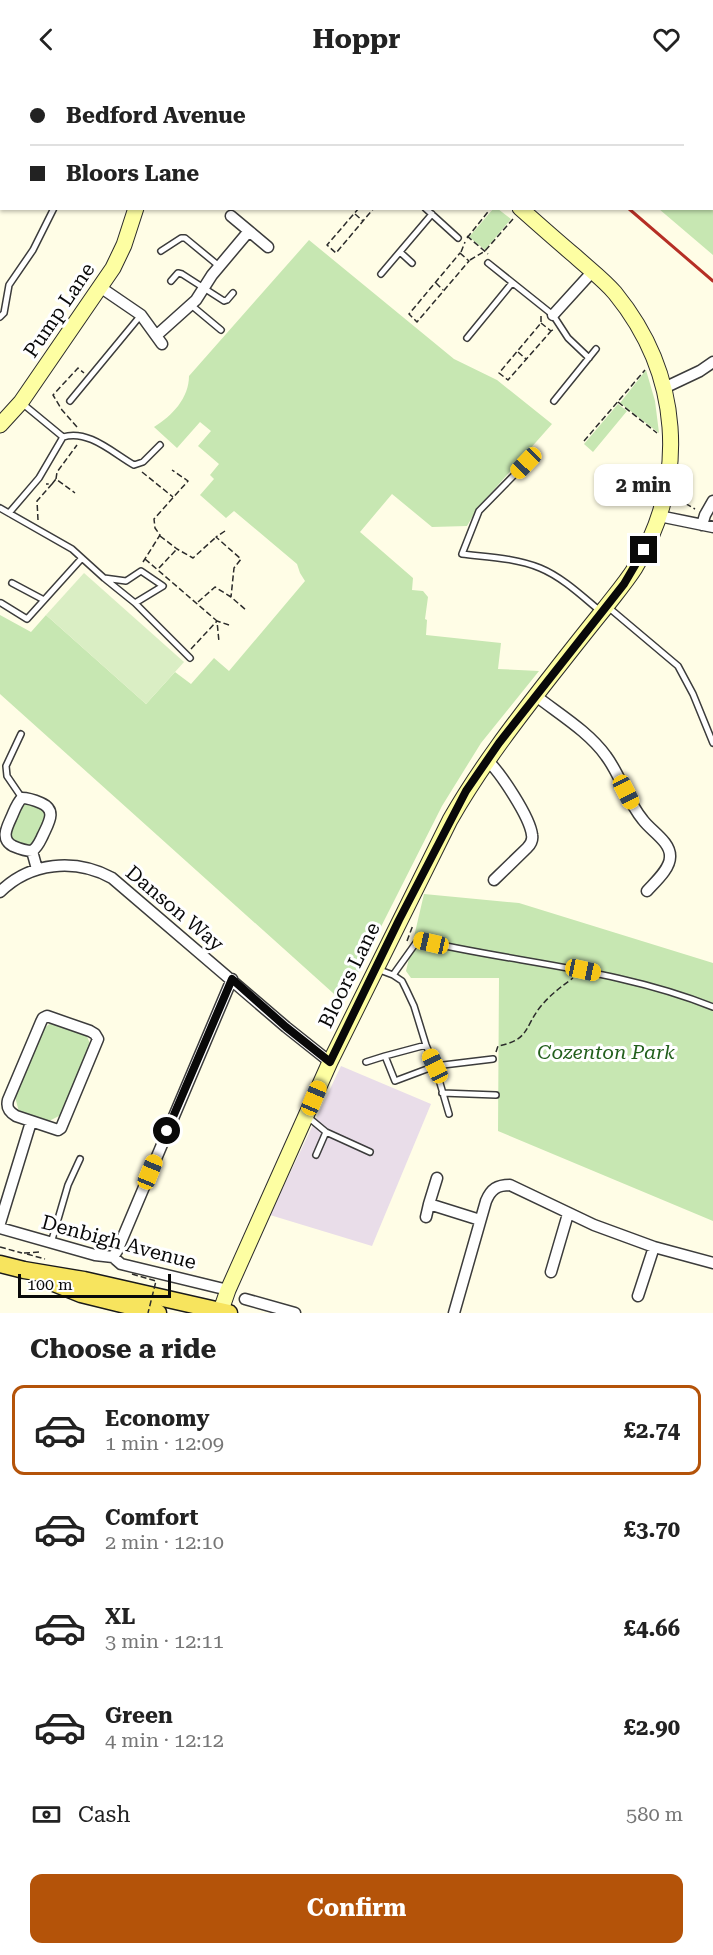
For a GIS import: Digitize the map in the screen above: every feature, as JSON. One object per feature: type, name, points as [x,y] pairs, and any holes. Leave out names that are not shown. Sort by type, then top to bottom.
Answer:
[{"type":"main road","points":[[0,1264],[84,1280],[223,1312]]},
{"type":"main road","points":[[24,1270],[81,1294],[158,1313]]},
{"type":"street","name":"Pump Lane","points":[[0,425],[21,402],[100,287],[124,245],[135,210]]},
{"type":"street","name":"Bloors Lane","points":[[223,1312],[228,1290],[330,1062],[450,820],[487,760],[636,567],[649,541],[664,498],[670,473],[669,415],[664,388],[639,328],[612,290],[521,210]]},
{"type":"street","points":[[231,216],[268,247]]},
{"type":"street","points":[[100,287],[141,315],[159,339],[191,305],[219,266],[249,231]]},
{"type":"street","points":[[556,320],[593,272]]},
{"type":"street","points":[[664,388],[713,362]]},
{"type":"street","points":[[659,516],[706,522],[713,501]]},
{"type":"street","points":[[536,696],[601,749],[614,768],[636,811],[668,846],[669,863],[647,891]]},
{"type":"street","points":[[487,760],[505,782],[532,835],[532,842],[527,848],[494,880]]},
{"type":"street","points":[[22,798],[32,799],[51,810],[48,825],[37,847],[32,851],[18,848],[5,838],[6,829],[22,798]]},
{"type":"street","points":[[32,851],[37,870]]},
{"type":"street","name":"Danson Way","points":[[0,892],[10,883],[37,870],[62,866],[75,866],[112,878],[330,1062]]},
{"type":"street","points":[[112,1257],[117,1251],[232,979]]},
{"type":"street","points":[[43,1017],[52,1017],[95,1034],[98,1039],[96,1046],[61,1128],[55,1131],[31,1122],[11,1113],[7,1103],[43,1017]]},
{"type":"street","points":[[0,1223],[31,1122]]},
{"type":"street","points":[[426,1217],[437,1178]]},
{"type":"street","points":[[454,1313],[489,1194],[498,1186],[510,1185],[568,1214],[654,1247],[713,1263]]},
{"type":"street","points":[[429,1204],[480,1220]]},
{"type":"street","points":[[551,1272],[568,1214]]},
{"type":"street","name":"Denbigh Avenue","points":[[0,1228],[112,1257],[121,1264],[228,1290]]},
{"type":"street","points":[[638,1296],[654,1247]]},
{"type":"street","points":[[245,1299],[295,1313]]},
{"type":"lane","points":[[0,317],[4,313],[9,285],[33,250],[53,210]]},
{"type":"lane","points":[[427,210],[458,238]]},
{"type":"lane","points":[[381,274],[432,214]]},
{"type":"lane","points":[[161,251],[184,238],[219,266]]},
{"type":"lane","points":[[400,252],[411,263]]},
{"type":"lane","points":[[488,263],[556,320],[568,338],[590,358]]},
{"type":"lane","points":[[171,281],[178,273],[182,274],[224,301],[232,293]]},
{"type":"lane","points":[[467,338],[512,283]]},
{"type":"lane","points":[[191,305],[221,330]]},
{"type":"lane","points":[[70,401],[141,315]]},
{"type":"lane","points":[[554,401],[596,350]]},
{"type":"lane","points":[[21,402],[63,437]]},
{"type":"lane","points":[[160,445],[143,462],[134,465],[98,441],[70,435],[63,437],[35,482],[3,511],[82,558],[135,603],[188,656]]},
{"type":"lane","points":[[526,463],[479,512],[462,554],[517,561],[541,568],[604,609],[678,666],[693,694],[713,743]]},
{"type":"lane","points":[[1,603],[27,619],[82,558]]},
{"type":"lane","points":[[104,578],[126,581],[141,571],[164,586],[135,603]]},
{"type":"lane","points":[[12,582],[44,600]]},
{"type":"lane","points":[[21,734],[6,766],[6,771],[22,798]]},
{"type":"lane","points":[[393,975],[418,940],[583,970],[657,987],[713,1007]]},
{"type":"lane","points":[[376,968],[402,981],[414,1006],[449,1114]]},
{"type":"lane","points":[[366,1062],[426,1045]]},
{"type":"lane","points":[[385,1056],[395,1081],[435,1066],[493,1059]]},
{"type":"lane","points":[[442,1094],[496,1095]]},
{"type":"lane","points":[[306,1117],[326,1132],[370,1152]]},
{"type":"lane","points":[[316,1155],[326,1132]]},
{"type":"lane","points":[[51,1243],[68,1185],[80,1159]]},
{"type":"path","points":[[357,210],[327,245],[336,253],[372,210]]},
{"type":"path","points":[[489,210],[467,237],[460,253],[409,314],[417,322],[469,261],[485,252],[519,210]]},
{"type":"path","points":[[355,213],[364,221]]},
{"type":"path","points":[[458,238],[462,232],[491,257],[488,263]]},
{"type":"path","points":[[460,253],[469,261]]},
{"type":"path","points":[[436,282],[444,290]]},
{"type":"path","points":[[540,306],[541,323],[499,373],[508,380],[551,331],[556,320]]},
{"type":"path","points":[[541,323],[551,331]]},
{"type":"path","points":[[517,352],[527,359]]},
{"type":"path","points":[[584,441],[647,368],[656,365]]},
{"type":"path","points":[[34,528],[38,524],[37,501],[56,479],[57,472],[77,448],[80,437],[80,431],[62,410],[53,395],[78,368],[90,378]]},
{"type":"path","points":[[618,402],[661,436]]},
{"type":"path","points":[[134,465],[173,497]]},
{"type":"path","points":[[172,470],[188,481],[154,519],[155,528],[160,535],[193,558],[225,531]]},
{"type":"path","points":[[56,479],[75,493]]},
{"type":"path","points":[[35,482],[51,484]]},
{"type":"path","points":[[664,498],[675,498],[706,522]]},
{"type":"path","points":[[126,581],[146,559],[160,535]]},
{"type":"path","points":[[216,537],[242,559],[234,568],[231,597]]},
{"type":"path","points":[[159,569],[177,549]]},
{"type":"path","points":[[146,559],[217,621],[229,625]]},
{"type":"path","points":[[197,603],[215,587],[246,610]]},
{"type":"path","points":[[217,621],[219,642]]},
{"type":"path","points":[[188,656],[217,621]]},
{"type":"path","points":[[493,1059],[498,1046],[516,1041],[523,1036],[548,998],[583,970]]},
{"type":"path","points":[[0,1247],[24,1253]]},
{"type":"path","points":[[132,1274],[156,1281],[148,1313]]},
{"type":"shaded area","points":[[341,1066],[431,1104],[372,1246],[270,1215]]},
{"type":"green space","points":[[492,210],[499,210],[511,219],[485,250],[469,237]]},
{"type":"green space","points":[[660,210],[713,210],[713,255]]},
{"type":"green space","points":[[309,240],[454,359],[497,380],[552,424],[477,509],[467,526],[432,527],[392,494],[360,532],[413,578],[412,590],[423,591],[428,597],[425,619],[427,620],[426,635],[501,643],[498,669],[539,671],[481,743],[442,806],[343,1002],[0,694],[0,615],[31,632],[46,615],[146,704],[175,672],[191,684],[214,658],[229,671],[305,581],[297,564],[234,511],[226,518],[200,495],[214,479],[210,475],[219,464],[198,446],[211,431],[200,422],[177,448],[154,427],[167,417],[183,399],[189,376]]},
{"type":"green space","points":[[646,370],[655,401],[659,433],[620,403]]},
{"type":"green space","points":[[618,404],[627,411],[593,452],[584,444]]},
{"type":"green space","points":[[84,573],[184,662],[146,704],[46,615]]},
{"type":"green space","points":[[24,801],[48,810],[35,845],[26,845],[10,839],[9,834]]},
{"type":"green space","name":"Cozenton Park","points":[[424,894],[519,903],[713,963],[713,1221],[498,1131],[499,978],[411,978],[406,971]]},
{"type":"green space","points":[[53,1021],[86,1034],[91,1046],[63,1114],[45,1123],[19,1112],[14,1093],[42,1030]]},
{"type":"railway","points":[[630,210],[713,281]]},
{"type":"route","points":[[167,1131],[232,979],[330,1062],[399,920],[466,791],[499,743],[624,584],[644,550]]}]
